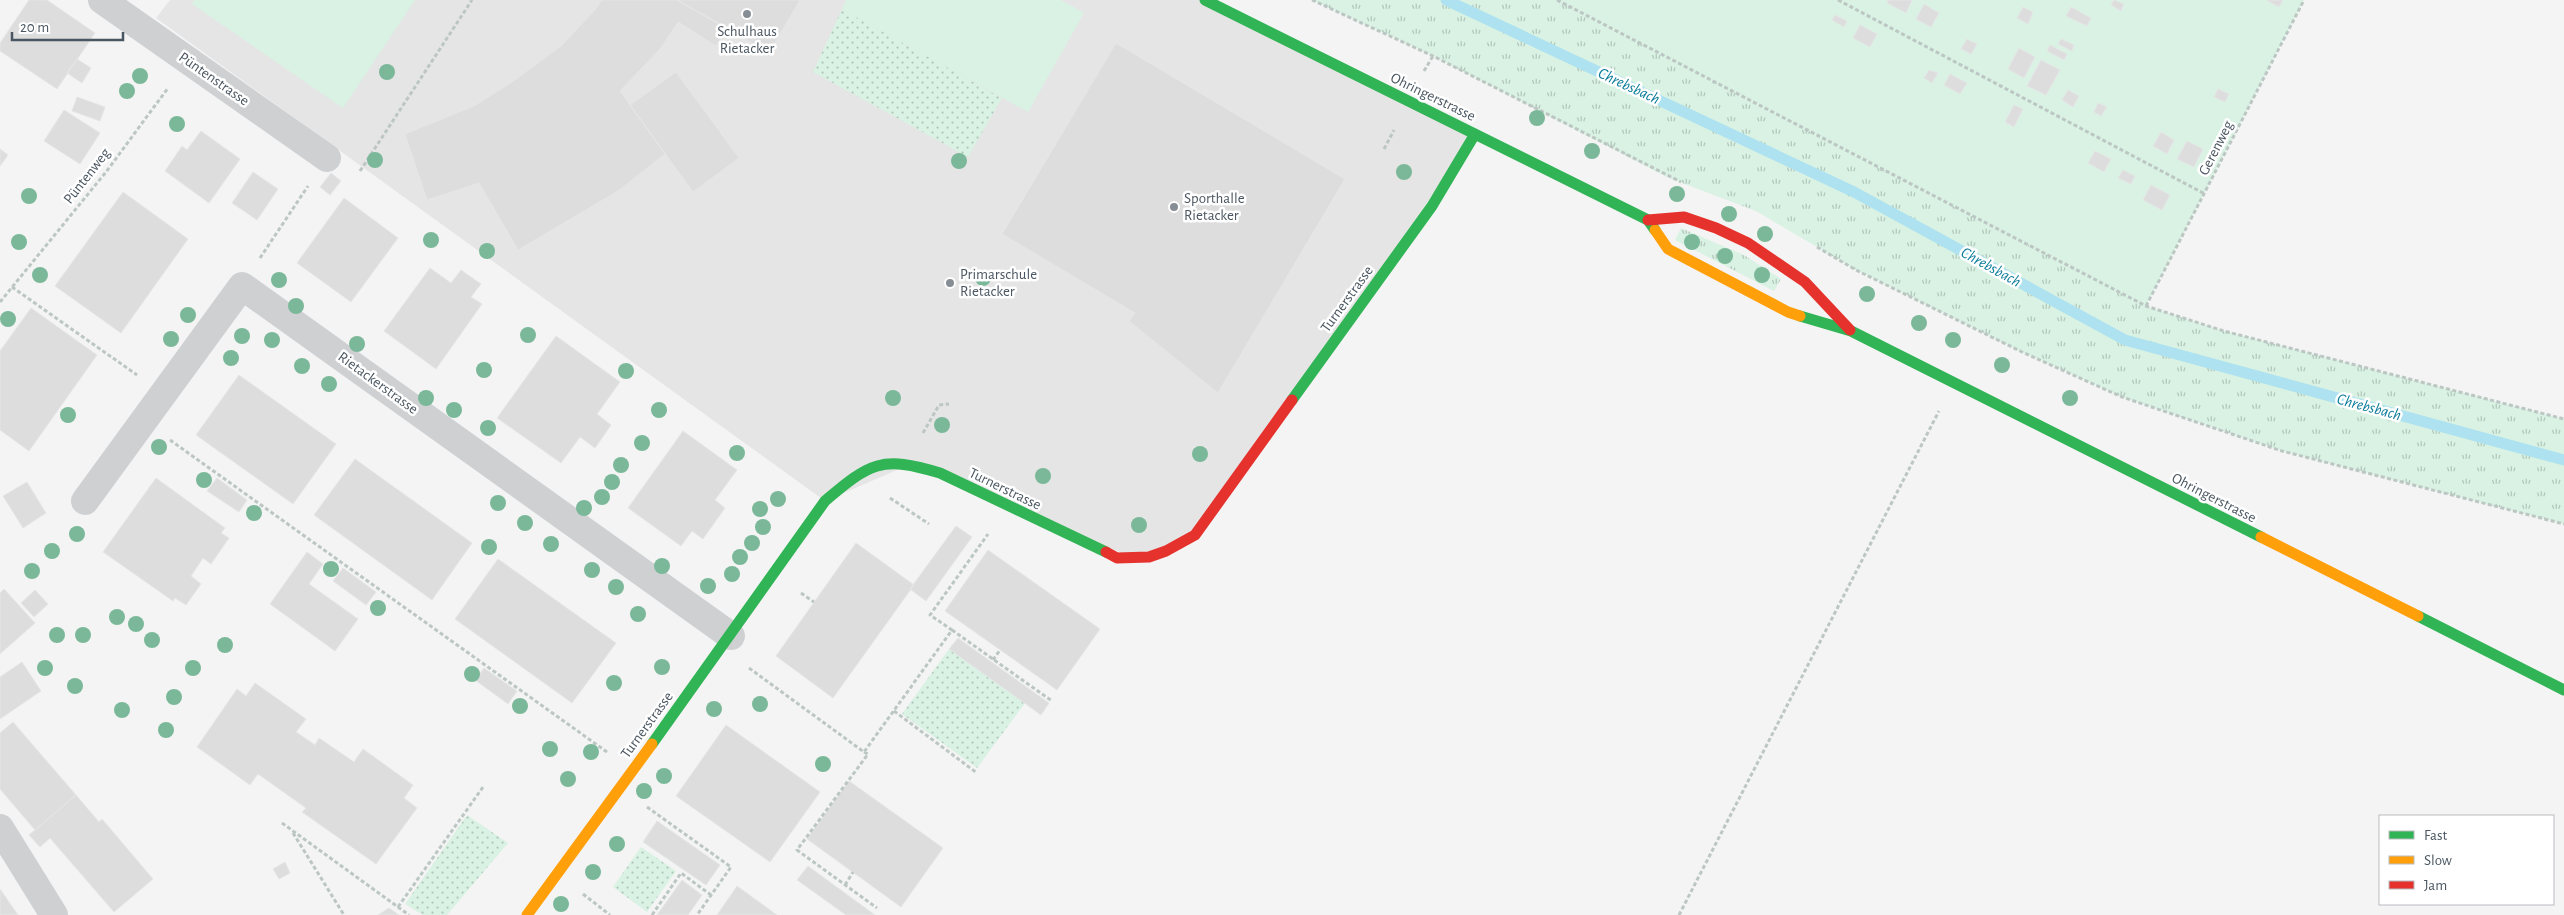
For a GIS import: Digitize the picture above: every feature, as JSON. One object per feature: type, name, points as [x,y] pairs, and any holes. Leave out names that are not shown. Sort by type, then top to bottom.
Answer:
[{"type":"main road","name":"Ohringerstrasse","points":[[1205,0],[1648,220],[1668,249],[1788,312],[1851,331],[2564,690]]},
{"type":"main road","name":"Turnerstrasse","points":[[527,915],[731,636],[825,501],[859,472],[882,464],[911,464],[940,473],[1007,508],[1117,558],[1136,559],[1165,554],[1195,535],[1432,206],[1475,134]]},
{"type":"main road","name":"Ohringerstrasse","points":[[1648,220],[1684,218],[1716,228],[1748,244],[1804,282],[1851,331]]},
{"type":"street","name":"Püntenstrasse","points":[[102,0],[327,158]]},
{"type":"street","name":"Rietackerstrasse","points":[[86,501],[242,286],[731,636]]},
{"type":"street","points":[[0,828],[54,915]]},
{"type":"path","points":[[1312,0],[1433,56],[1669,178],[1687,184]]},
{"type":"path","points":[[1557,0],[2146,306],[2224,331],[2564,419]]},
{"type":"path","points":[[1838,0],[2205,194]]},
{"type":"path","name":"Gerenweg","points":[[2146,306],[2304,0]]},
{"type":"path","name":"Püntenweg","points":[[0,302],[106,172],[188,61]]},
{"type":"path","points":[[1814,245],[1856,270],[2005,344],[2122,397],[2282,451],[2564,524]]},
{"type":"path","points":[[12,287],[163,393]]},
{"type":"path","points":[[1679,915],[1953,384]]},
{"type":"path","points":[[911,464],[917,443],[939,405],[949,404]]},
{"type":"path","points":[[143,421],[633,770]]},
{"type":"path","points":[[889,497],[929,524]]},
{"type":"path","points":[[1007,508],[930,615],[1052,701]]},
{"type":"path","points":[[795,600],[806,585]]},
{"type":"path","points":[[801,593],[814,602]]},
{"type":"path","points":[[864,752],[952,630]]},
{"type":"path","points":[[994,660],[1000,650]]},
{"type":"path","points":[[753,659],[747,666],[868,754],[797,850],[877,908]]},
{"type":"path","points":[[894,711],[976,773]]},
{"type":"path","points":[[398,907],[483,787]]},
{"type":"path","points":[[620,788],[731,867],[697,915]]},
{"type":"path","points":[[282,823],[409,915]]},
{"type":"path","points":[[292,830],[344,915]]},
{"type":"path","points":[[845,884],[853,872]]},
{"type":"path","points":[[652,915],[681,873],[711,895]]},
{"type":"shaded area","name":"Primarschule Rietacker","points":[[170,0],[1205,0],[1475,134],[1195,535],[1136,559],[911,464],[825,501],[156,18]]},
{"type":"green space","points":[[194,0],[415,0],[343,108],[192,4]]},
{"type":"green space","points":[[846,0],[1061,0],[1084,13],[1028,112],[842,9]]},
{"type":"green space","points":[[1312,0],[1557,0],[2146,306],[2224,331],[2564,419],[2564,524],[2282,451],[2122,397],[2022,352],[1856,270],[1756,211],[1669,178],[1433,56]]},
{"type":"green space","points":[[1557,0],[2304,0],[2146,306]]},
{"type":"green space","points":[[842,9],[1002,98],[968,157],[813,72]]},
{"type":"green space","points":[[1681,228],[1744,255],[1781,279],[1774,291],[1675,240]]},
{"type":"green space","points":[[949,649],[1025,703],[977,768],[902,714]]},
{"type":"green space","points":[[467,815],[508,843],[447,915],[423,915],[405,904]]},
{"type":"green space","points":[[641,847],[676,871],[647,912],[613,887]]},
{"type":"building","points":[[29,0],[47,0],[95,33],[57,89],[0,51],[0,43]]},
{"type":"building","points":[[602,0],[677,0],[727,28],[716,46],[678,22],[661,48],[620,91],[665,154],[618,191],[518,250],[479,183],[427,200],[405,134],[474,106],[512,82],[561,46]]},
{"type":"building","name":"Schulhaus Rietacker","points":[[677,0],[800,0],[769,53]]},
{"type":"building","points":[[1888,0],[1912,0],[1906,13],[1887,3]]},
{"type":"building","points":[[2114,0],[2124,4],[2121,11],[2111,5]]},
{"type":"building","points":[[2266,0],[2283,0],[2279,7]]},
{"type":"building","points":[[1924,4],[1939,13],[1931,27],[1916,19]]},
{"type":"building","points":[[2023,7],[2033,12],[2028,24],[2017,18]]},
{"type":"building","points":[[2071,7],[2091,18],[2087,26],[2066,16]]},
{"type":"building","points":[[1835,15],[1847,21],[1844,27],[1832,20]]},
{"type":"building","points":[[1860,25],[1877,34],[1870,47],[1853,38]]},
{"type":"building","points":[[1967,39],[1977,44],[1971,54],[1961,49]]},
{"type":"building","points":[[2061,39],[2074,45],[2072,51],[2058,44]]},
{"type":"building","name":"Sporthalle Rietacker","points":[[1116,43],[1345,179],[1218,393],[1129,321],[1135,313],[1002,234]]},
{"type":"building","points":[[2050,45],[2067,54],[2064,60],[2047,51]]},
{"type":"building","points":[[2019,48],[2035,57],[2024,78],[2008,69]]},
{"type":"building","points":[[77,59],[91,68],[82,83],[67,73]]},
{"type":"building","points":[[2041,60],[2060,70],[2046,95],[2027,86]]},
{"type":"building","points":[[1929,70],[1938,73],[1932,83],[1924,78]]},
{"type":"building","points":[[676,72],[739,158],[693,192],[630,105]]},
{"type":"building","points":[[1950,74],[1967,83],[1960,94],[1944,85]]},
{"type":"building","points":[[2218,89],[2229,94],[2225,102],[2214,97]]},
{"type":"building","points":[[2068,90],[2079,96],[2073,107],[2062,100]]},
{"type":"building","points":[[77,97],[105,107],[100,121],[72,111]]},
{"type":"building","points":[[2098,103],[2107,107],[2101,116],[2094,112]]},
{"type":"building","points":[[2014,105],[2023,109],[2014,127],[2005,122]]},
{"type":"building","points":[[64,110],[100,133],[80,164],[44,141]]},
{"type":"building","points":[[201,131],[240,159],[209,203],[165,171],[182,146],[187,150]]},
{"type":"building","points":[[2161,132],[2174,140],[2167,154],[2153,146]]},
{"type":"building","points":[[2187,141],[2203,149],[2194,167],[2177,159]]},
{"type":"building","points":[[0,149],[8,155],[0,166]]},
{"type":"building","points":[[2095,151],[2111,159],[2104,172],[2088,163]]},
{"type":"building","points":[[2123,170],[2135,176],[2131,184],[2118,178]]},
{"type":"building","points":[[253,172],[278,189],[257,220],[232,203]]},
{"type":"building","points":[[331,173],[341,181],[330,195],[320,187]]},
{"type":"building","points":[[2151,185],[2170,195],[2162,210],[2143,200]]},
{"type":"building","points":[[123,192],[188,239],[121,333],[55,286]]},
{"type":"building","points":[[344,198],[398,238],[351,302],[297,263]]},
{"type":"building","points":[[430,268],[451,283],[461,270],[481,284],[471,297],[482,304],[436,369],[384,331]]},
{"type":"building","points":[[31,308],[97,355],[29,451],[0,430],[0,351]]},
{"type":"building","points":[[556,336],[620,382],[597,414],[611,425],[595,448],[580,437],[561,463],[497,418]]},
{"type":"building","points":[[239,375],[336,444],[293,504],[196,435]]},
{"type":"building","points":[[683,431],[737,470],[715,500],[725,508],[703,539],[692,531],[681,546],[628,508]]},
{"type":"building","points":[[355,459],[472,543],[432,600],[314,515]]},
{"type":"building","points":[[156,478],[225,528],[221,533],[229,538],[211,564],[203,558],[191,576],[201,584],[186,605],[175,598],[173,601],[103,552]]},
{"type":"building","points":[[217,478],[247,500],[239,512],[207,491]]},
{"type":"building","points":[[27,482],[46,513],[23,528],[3,496]]},
{"type":"building","points":[[956,526],[972,537],[926,601],[910,589]]},
{"type":"building","points":[[856,543],[914,585],[833,698],[776,656]]},
{"type":"building","points":[[988,550],[1100,629],[1057,690],[945,611]]},
{"type":"building","points":[[307,552],[323,564],[309,584],[358,619],[335,651],[270,604]]},
{"type":"building","points":[[498,559],[616,643],[572,703],[455,619]]},
{"type":"building","points":[[343,568],[376,592],[366,605],[333,581]]},
{"type":"building","points":[[4,589],[35,623],[0,654],[0,593]]},
{"type":"building","points":[[35,590],[48,604],[34,617],[21,603]]},
{"type":"building","points":[[958,638],[1049,703],[1041,715],[949,649]]},
{"type":"building","points":[[22,662],[41,691],[0,719],[0,677]]},
{"type":"building","points":[[484,668],[517,691],[508,704],[475,680]]},
{"type":"building","points":[[255,683],[306,719],[296,732],[315,745],[319,738],[354,762],[363,749],[413,785],[404,798],[417,808],[376,864],[302,812],[306,808],[258,774],[250,785],[197,747],[237,689],[246,696]]},
{"type":"building","points":[[13,722],[76,795],[35,830],[0,789],[0,733]]},
{"type":"building","points":[[726,725],[820,792],[770,862],[676,796]]},
{"type":"building","points":[[849,781],[943,848],[901,907],[807,839]]},
{"type":"building","points":[[76,795],[99,822],[102,819],[153,879],[114,912],[50,838],[40,847],[29,835]]},
{"type":"building","points":[[657,821],[720,865],[706,885],[643,842]]},
{"type":"building","points":[[285,862],[290,873],[279,879],[273,869]]},
{"type":"building","points":[[808,866],[875,915],[846,915],[797,880]]},
{"type":"building","points":[[682,880],[702,895],[688,915],[657,915]]},
{"type":"building","points":[[737,886],[777,915],[717,915]]},
{"type":"building","points":[[0,889],[18,915],[0,915]]},
{"type":"building","points":[[389,908],[399,915],[378,915]]},
{"type":"waterway","name":"Chrebsbach","points":[[1446,0],[1854,192],[2125,340],[2564,460]]},
{"type":"traffic: fast","points":[[1205,0],[1648,220],[1655,230]]},
{"type":"traffic: fast","points":[[1292,400],[1432,206],[1475,134]]},
{"type":"traffic: fast","points":[[1800,316],[1851,331],[2261,537]]},
{"type":"traffic: fast","points":[[652,744],[825,501],[854,478],[877,466],[903,464],[940,473],[1106,552]]},
{"type":"traffic: fast","points":[[2418,616],[2564,690]]},
{"type":"traffic: slow","points":[[1655,230],[1668,249],[1788,312],[1800,316]]},
{"type":"traffic: slow","points":[[2261,537],[2418,616]]},
{"type":"traffic: slow","points":[[527,915],[652,744]]},
{"type":"traffic: jam","points":[[1648,220],[1684,217],[1716,228],[1748,243],[1805,282],[1850,330]]},
{"type":"traffic: jam","points":[[1106,552],[1117,558],[1149,557],[1166,551],[1195,535],[1292,400]]},
{"type":"place","name":"Schulhaus Rietacker","points":[[747,14]]},
{"type":"place","name":"Sporthalle Rietacker","points":[[1174,207]]},
{"type":"place","name":"Primarschule Rietacker","points":[[950,283]]}]
